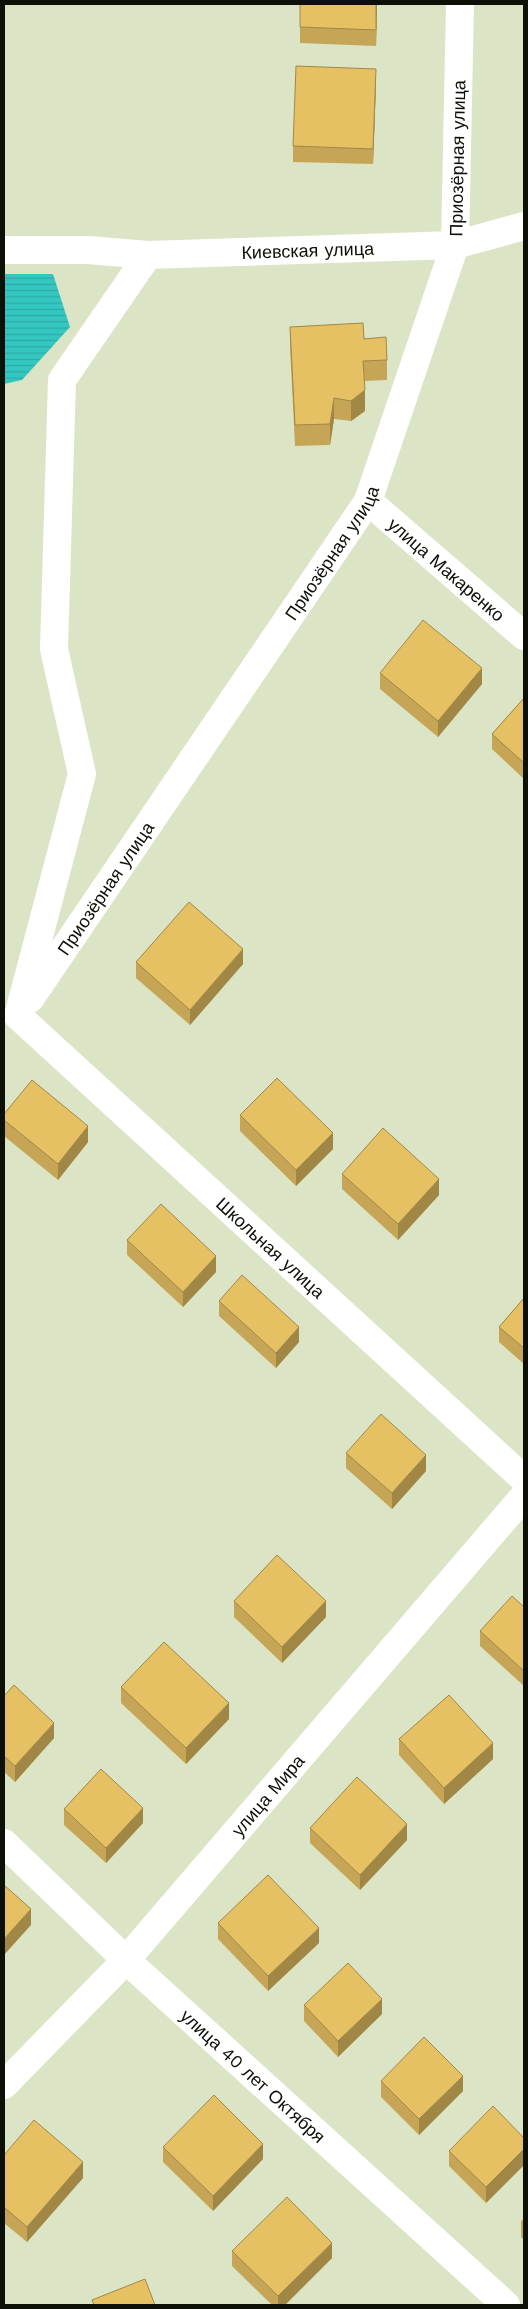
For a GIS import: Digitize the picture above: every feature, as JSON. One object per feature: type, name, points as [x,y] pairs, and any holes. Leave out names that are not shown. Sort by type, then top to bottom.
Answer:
[{"type":"street","name":"Приозёрная улица","points":[[11,1020],[368,501],[455,245],[460,4]]},
{"type":"street","name":"Киевская улица","points":[[4,250],[88,250],[148,255],[455,245],[524,226]]},
{"type":"street","points":[[11,1020],[82,774],[54,649],[62,380],[148,255]]},
{"type":"street","name":"улица Макаренко","points":[[368,501],[524,636]]},
{"type":"street","name":"Школьная улица","points":[[11,1020],[524,1479]]},
{"type":"street","name":"улица Мира","points":[[4,2085],[126,1960],[524,1496]]},
{"type":"street","name":"улица 40 лет Октября","points":[[4,1843],[126,1960],[506,2305]]},
{"type":"water","points":[[4,274],[53,274],[70,327],[22,380],[4,384]]},
{"type":"building","points":[[300,4],[376,4],[376,30],[300,27]]},
{"type":"building","points":[[296,66],[376,69],[373,149],[293,146]]},
{"type":"building","points":[[363,323],[364,339],[386,337],[387,360],[363,361],[365,390],[351,401],[334,398],[330,424],[295,425],[290,327]]},
{"type":"building","points":[[423,620],[482,668],[438,721],[380,673]]},
{"type":"building","points":[[524,698],[524,763],[492,734]]},
{"type":"building","points":[[189,902],[243,949],[190,1010],[136,962]]},
{"type":"building","points":[[277,1078],[333,1133],[296,1170],[240,1115]]},
{"type":"building","points":[[32,1080],[88,1126],[58,1164],[4,1120],[4,1114]]},
{"type":"building","points":[[383,1128],[439,1179],[398,1224],[342,1174]]},
{"type":"building","points":[[161,1204],[216,1256],[183,1292],[127,1240]]},
{"type":"building","points":[[242,1275],[299,1327],[276,1353],[219,1301]]},
{"type":"building","points":[[524,1298],[524,1348],[499,1327]]},
{"type":"building","points":[[381,1414],[426,1455],[392,1493],[346,1453]]},
{"type":"building","points":[[277,1555],[326,1601],[282,1647],[234,1601]]},
{"type":"building","points":[[512,1596],[524,1607],[524,1671],[480,1631]]},
{"type":"building","points":[[164,1642],[229,1703],[186,1748],[121,1687]]},
{"type":"building","points":[[14,1685],[54,1723],[15,1766],[4,1756],[4,1696]]},
{"type":"building","points":[[449,1695],[493,1743],[444,1788],[399,1739]]},
{"type":"building","points":[[101,1769],[143,1808],[106,1848],[64,1809]]},
{"type":"building","points":[[357,1777],[407,1824],[360,1875],[310,1828]]},
{"type":"building","points":[[268,1875],[319,1928],[268,1976],[218,1923]]},
{"type":"building","points":[[4,1885],[31,1909],[4,1939]]},
{"type":"building","points":[[348,1963],[382,1999],[338,2041],[304,2005]]},
{"type":"building","points":[[424,2037],[463,2076],[419,2119],[381,2081]]},
{"type":"building","points":[[214,2095],[263,2144],[213,2196],[163,2147]]},
{"type":"building","points":[[493,2106],[524,2138],[524,2149],[486,2187],[449,2151]]},
{"type":"building","points":[[34,2120],[83,2162],[27,2227],[4,2207],[4,2155]]},
{"type":"building","points":[[287,2197],[332,2243],[278,2296],[232,2251]]},
{"type":"building","points":[[145,2279],[155,2305],[94,2305],[92,2300]]}]
